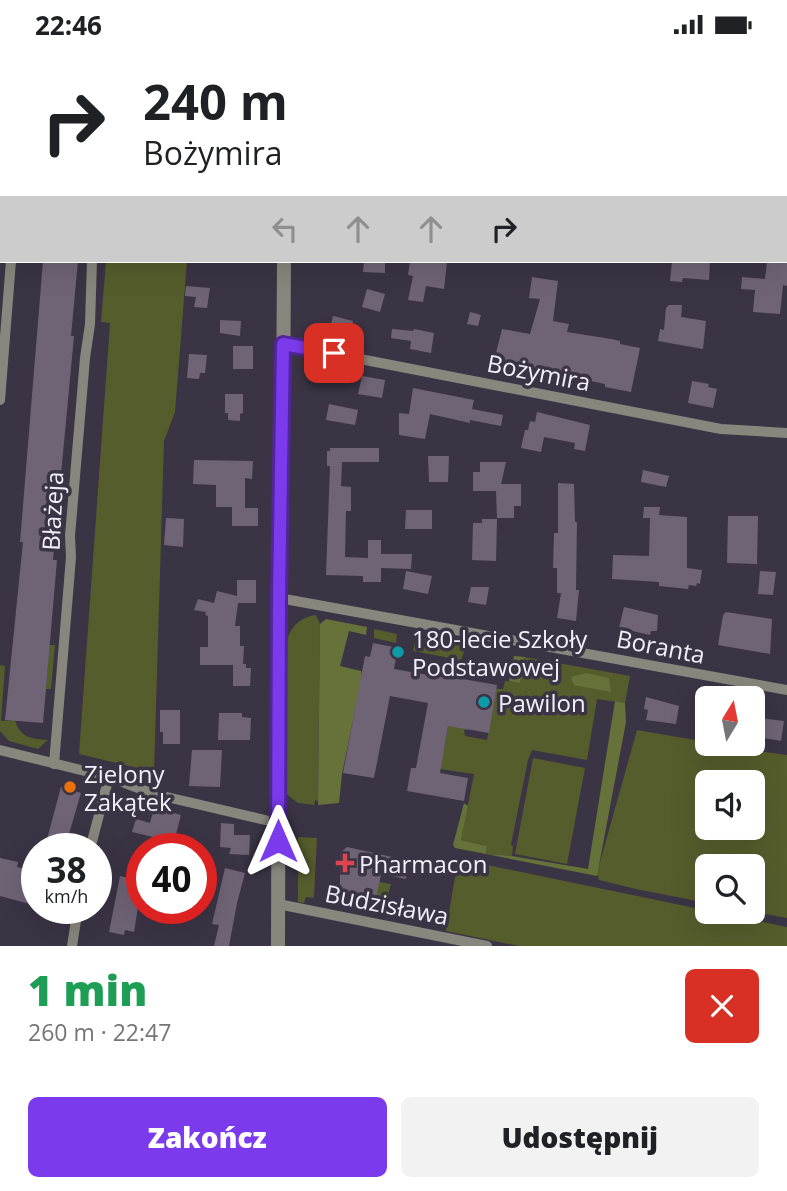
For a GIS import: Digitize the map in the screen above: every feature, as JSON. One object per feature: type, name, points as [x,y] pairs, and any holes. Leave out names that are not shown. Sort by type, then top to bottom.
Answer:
[{"type":"street","points":[[0,400],[11,263]]},
{"type":"street","name":"Błażeja","points":[[54,764],[71,557],[73,495],[90,324],[92,263]]},
{"type":"street","points":[[278,946],[284,263]]},
{"type":"street","name":"Bożymira","points":[[283,344],[721,429],[787,433]]},
{"type":"street","name":"Boranta","points":[[279,598],[787,690]]},
{"type":"street","points":[[787,681],[787,690]]},
{"type":"street","points":[[0,750],[109,777],[154,794],[278,821]]},
{"type":"street","points":[[94,833],[109,777]]},
{"type":"street","name":"Budzisława","points":[[278,904],[487,946]]},
{"type":"street","points":[[72,946],[75,924]]},
{"type":"green space","points":[[106,263],[187,263],[175,412],[164,441],[154,772],[79,754],[110,323],[101,322]]},
{"type":"green space","points":[[58,516],[63,516],[64,546],[55,545]]},
{"type":"green space","points":[[316,615],[320,624],[318,801],[315,800],[314,805],[298,803],[285,793],[285,783],[287,640],[297,623]]},
{"type":"green space","points":[[326,619],[367,627],[366,635],[349,631],[340,666],[361,671],[362,676],[342,774],[339,803],[318,805],[320,624]]},
{"type":"green space","points":[[374,629],[397,634],[396,643],[374,638]]},
{"type":"green space","points":[[416,638],[466,647],[461,660],[413,651]]},
{"type":"green space","points":[[49,645],[55,645],[51,689],[46,689]]},
{"type":"green space","points":[[514,656],[525,657],[520,683],[509,681]]},
{"type":"green space","points":[[525,657],[630,676],[625,703],[597,699],[587,760],[532,750],[511,845],[512,856],[486,854],[487,846],[461,840],[474,774],[440,769],[456,684],[470,729],[464,730],[465,736],[487,740],[496,689],[503,689],[505,681],[520,682]]},
{"type":"green space","points":[[0,665],[5,666],[1,721],[15,720],[23,734],[48,740],[38,749],[9,741],[0,731]]},
{"type":"green space","points":[[586,673],[609,678],[611,692],[574,685],[571,677]]},
{"type":"green space","points":[[615,701],[625,703],[626,722],[597,876],[455,848],[453,845],[464,803],[468,806],[461,840],[487,846],[486,854],[588,869]]},
{"type":"green space","points":[[637,730],[695,740],[695,756],[765,756],[765,752],[787,755],[787,918],[765,914],[765,854],[695,854],[695,901],[599,880],[597,873]]},
{"type":"green space","points":[[533,758],[585,768],[567,864],[515,854]]},
{"type":"green space","points":[[298,837],[317,838],[314,896],[306,897],[304,903],[298,902]]},
{"type":"green space","points":[[458,859],[695,908],[695,924],[765,922],[787,927],[787,946],[519,946],[446,931]]},
{"type":"green space","points":[[379,882],[391,884],[386,902],[376,899]]},
{"type":"building","points":[[43,263],[78,263],[71,336],[74,336],[53,560],[57,560],[43,723],[5,720],[23,542],[20,542]]},
{"type":"building","points":[[364,263],[385,263],[385,273],[363,272]]},
{"type":"building","points":[[410,263],[447,263],[444,289],[426,286],[423,302],[408,300],[413,276],[408,275]]},
{"type":"building","points":[[672,263],[710,263],[709,280],[683,278],[682,282],[670,281]]},
{"type":"building","points":[[767,263],[787,263],[787,286],[783,285],[780,314],[753,312],[755,290],[741,289],[742,277],[765,279]]},
{"type":"building","points":[[532,277],[558,281],[553,321],[569,324],[567,332],[611,339],[620,341],[620,344],[640,348],[631,392],[552,373],[551,377],[493,365],[502,329],[530,334],[540,299],[529,298]]},
{"type":"building","points":[[186,286],[210,288],[207,308],[194,307],[196,297],[185,296]]},
{"type":"building","points":[[367,289],[385,294],[380,312],[362,307]]},
{"type":"building","points":[[669,305],[682,305],[681,317],[706,321],[703,349],[658,341],[660,329],[664,330],[666,308]]},
{"type":"building","points":[[470,312],[481,315],[478,326],[467,324]]},
{"type":"building","points":[[333,316],[353,321],[349,338],[329,333]]},
{"type":"building","points":[[220,320],[241,321],[240,336],[220,333]]},
{"type":"building","points":[[392,329],[434,333],[431,353],[410,349],[411,341],[391,338]]},
{"type":"building","points":[[233,346],[253,346],[253,369],[233,369]]},
{"type":"building","points":[[189,354],[207,355],[205,373],[200,373],[199,379],[187,378]]},
{"type":"building","points":[[362,376],[385,380],[382,398],[358,394]]},
{"type":"building","points":[[692,381],[709,384],[708,387],[717,389],[713,408],[688,403]]},
{"type":"building","points":[[413,388],[474,400],[472,409],[503,415],[501,426],[470,420],[470,423],[430,414],[425,439],[399,435],[399,413],[409,414]]},
{"type":"building","points":[[225,394],[243,394],[240,421],[228,420],[228,413],[225,413]]},
{"type":"building","points":[[329,404],[358,410],[355,425],[326,420]]},
{"type":"building","points":[[537,412],[590,425],[585,451],[574,449],[575,443],[544,437],[541,452],[521,448],[525,430],[528,430],[530,421],[535,422]]},
{"type":"building","points":[[330,448],[379,448],[379,462],[342,462],[341,486],[351,487],[351,511],[346,511],[345,557],[368,558],[368,540],[381,540],[381,554],[412,554],[411,569],[381,568],[381,582],[363,582],[363,576],[326,575],[330,466],[327,466],[327,451],[330,451]]},
{"type":"building","points":[[428,456],[449,456],[448,482],[429,482]]},
{"type":"building","points":[[194,460],[253,461],[252,479],[245,478],[245,508],[258,508],[258,526],[232,526],[232,507],[216,507],[216,485],[193,484]]},
{"type":"building","points":[[480,462],[506,462],[501,484],[521,484],[521,506],[514,506],[514,518],[497,518],[496,491],[473,491],[473,472],[480,472]]},
{"type":"building","points":[[643,470],[669,476],[666,487],[641,482]]},
{"type":"building","points":[[558,483],[574,484],[577,522],[576,590],[579,590],[576,621],[557,618],[561,593],[557,593],[557,568],[553,568],[554,533],[558,533]]},
{"type":"building","points":[[644,507],[660,507],[659,515],[687,517],[687,568],[702,570],[700,584],[689,585],[688,589],[659,586],[659,582],[612,579],[613,555],[649,556],[650,518],[643,518]]},
{"type":"building","points":[[406,510],[432,510],[432,529],[405,529]]},
{"type":"building","points":[[728,516],[758,516],[757,564],[727,563]]},
{"type":"building","points":[[166,518],[184,519],[183,547],[164,545]]},
{"type":"building","points":[[482,519],[497,519],[496,561],[472,560],[473,523],[482,523]]},
{"type":"building","points":[[406,571],[432,576],[428,594],[403,589]]},
{"type":"building","points":[[760,571],[776,572],[773,595],[758,594]]},
{"type":"building","points":[[237,580],[256,580],[256,603],[238,603],[235,626],[240,626],[240,646],[244,646],[243,664],[246,664],[246,668],[251,668],[250,686],[233,686],[233,665],[200,665],[200,647],[208,647],[208,616],[205,615],[206,612],[194,610],[198,599],[214,603],[217,591],[237,596]]},
{"type":"building","points":[[471,587],[489,587],[486,605],[468,602]]},
{"type":"building","points":[[624,607],[658,615],[657,631],[651,631],[650,635],[619,628]]},
{"type":"building","points":[[726,612],[772,619],[770,654],[718,645],[723,615]]},
{"type":"building","points":[[373,643],[398,648],[394,669],[439,677],[442,665],[459,668],[457,678],[497,685],[489,733],[448,726],[440,773],[468,778],[464,801],[407,791],[411,768],[416,768],[428,703],[390,696],[374,778],[343,773],[365,656],[370,657]]},
{"type":"building","points":[[646,697],[679,706],[676,724],[646,720]]},
{"type":"building","points":[[160,710],[180,710],[180,744],[163,744]]},
{"type":"building","points":[[219,713],[242,713],[242,717],[251,718],[250,740],[218,740]]},
{"type":"building","points":[[765,719],[784,721],[781,741],[765,738]]},
{"type":"building","points":[[192,750],[222,750],[220,787],[189,786]]},
{"type":"building","points":[[61,787],[81,793],[69,833],[49,833]]},
{"type":"building","points":[[154,808],[181,815],[176,833],[132,832],[136,819],[150,823]]},
{"type":"building","points":[[221,823],[234,824],[234,835],[250,835],[249,855],[229,854],[231,848],[220,847]]},
{"type":"building","points":[[347,847],[410,861],[406,879],[381,874],[376,899],[340,893],[340,853]]},
{"type":"building","points":[[0,858],[18,862],[17,867],[21,868],[21,902],[0,896]]},
{"type":"building","points":[[225,868],[245,873],[229,946],[214,946],[219,925],[212,924],[217,924],[217,902]]},
{"type":"building","points":[[120,876],[126,877],[126,924],[135,924],[134,932],[125,930],[124,935],[109,932]]},
{"type":"place","name":"180-lecie Szkoły Podstawowej","points":[[398,652]]},
{"type":"place","name":"Pawilon","points":[[484,702]]},
{"type":"place","name":"Zielony Zakątek","points":[[70,787]]},
{"type":"place","name":"Pharmacon","points":[[345,863]]},
{"type":"route","points":[[278,841],[283,344],[334,353]]}]
